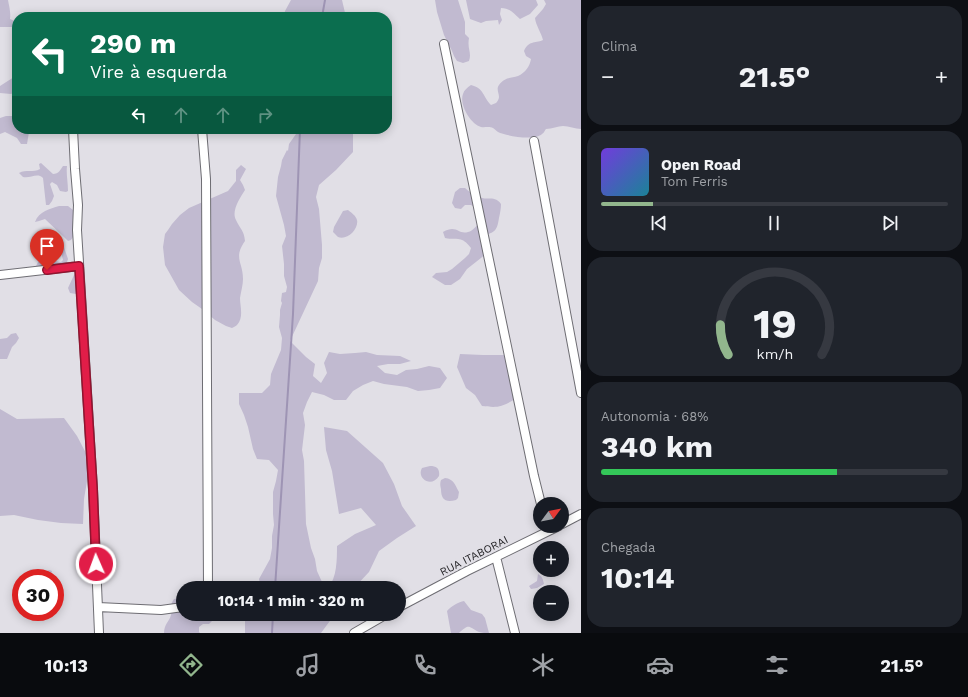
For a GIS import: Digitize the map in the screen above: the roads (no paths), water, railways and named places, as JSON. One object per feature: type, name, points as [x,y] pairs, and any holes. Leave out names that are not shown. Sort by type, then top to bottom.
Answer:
[{"type":"street","points":[[444,44],[539,497]]},
{"type":"street","points":[[74,134],[78,205],[76,230],[93,489],[99,633]]},
{"type":"street","points":[[202,134],[206,187],[208,581]]},
{"type":"street","points":[[534,141],[581,394]]},
{"type":"street","points":[[0,275],[79,266]]},
{"type":"street","points":[[569,520],[581,514]]},
{"type":"street","name":"RUA ITABORAI","points":[[406,603],[540,533]]},
{"type":"street","points":[[496,557],[515,633]]},
{"type":"street","points":[[98,607],[161,610],[176,607]]},
{"type":"street","points":[[354,633],[376,621]]},
{"type":"street","points":[[371,624],[374,633]]},
{"type":"waterway","points":[[323,12],[325,0]]},
{"type":"waterway","points":[[275,581],[293,314],[300,134]]},
{"type":"waterway","points":[[272,633],[273,621]]}]
